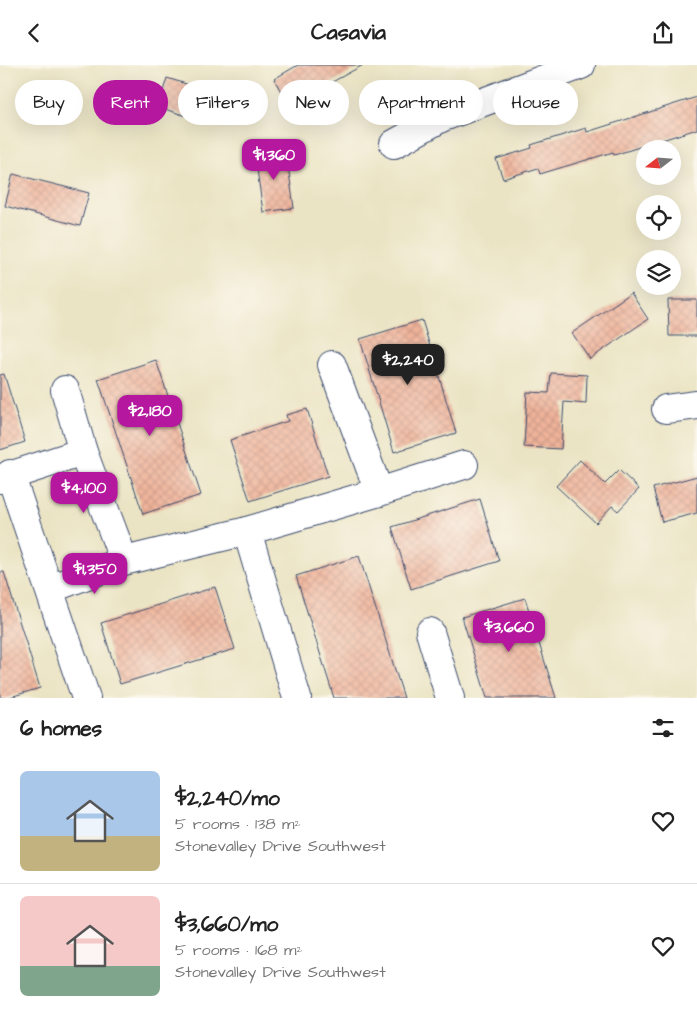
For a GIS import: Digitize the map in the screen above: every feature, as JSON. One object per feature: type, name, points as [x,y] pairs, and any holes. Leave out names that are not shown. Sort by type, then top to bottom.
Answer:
[{"type":"street","points":[[394,144],[441,118],[581,65]]},
{"type":"street","points":[[332,365],[379,492]]},
{"type":"street","points":[[65,390],[83,452],[124,561]]},
{"type":"street","points":[[666,409],[697,405]]},
{"type":"street","points":[[83,452],[5,476],[50,589],[86,698]]},
{"type":"street","points":[[50,589],[124,561],[247,531],[464,465]]},
{"type":"street","points":[[247,531],[297,698]]},
{"type":"street","points":[[430,632],[450,698]]},
{"type":"building","points":[[298,65],[363,65],[336,80],[278,80],[278,86],[274,79]]},
{"type":"building","points":[[167,78],[178,81],[178,113],[168,110],[168,80]]},
{"type":"building","points":[[697,97],[697,129],[662,140],[636,140],[636,148],[614,155],[613,152],[540,174],[538,168],[503,179],[496,159],[532,148],[531,145],[586,128],[587,132]]},
{"type":"building","points":[[286,151],[294,208],[263,212],[255,155]]},
{"type":"building","points":[[13,174],[89,193],[80,226],[5,206]]},
{"type":"building","points":[[631,293],[648,319],[590,359],[572,333]]},
{"type":"building","points":[[668,300],[697,300],[697,336],[669,336]]},
{"type":"building","points":[[422,320],[456,433],[394,452],[360,339]]},
{"type":"building","points":[[156,360],[201,495],[143,514],[98,379]]},
{"type":"building","points":[[551,373],[587,375],[586,404],[564,402],[561,449],[524,447],[527,392],[549,393]]},
{"type":"building","points":[[4,374],[25,442],[0,450],[0,375]]},
{"type":"building","points":[[307,409],[328,476],[250,501],[230,440],[288,421],[286,415]]},
{"type":"building","points":[[580,460],[605,484],[619,470],[639,489],[618,511],[612,506],[596,523],[556,486]]},
{"type":"building","points":[[697,476],[697,513],[662,522],[653,488]]},
{"type":"building","points":[[480,499],[499,561],[411,589],[392,527]]},
{"type":"building","points":[[359,556],[404,698],[334,698],[296,576]]},
{"type":"building","points":[[0,572],[4,572],[40,688],[7,698],[0,698]]},
{"type":"building","points":[[215,587],[235,649],[120,684],[101,623]]},
{"type":"building","points":[[525,598],[556,698],[487,698],[462,617]]}]
